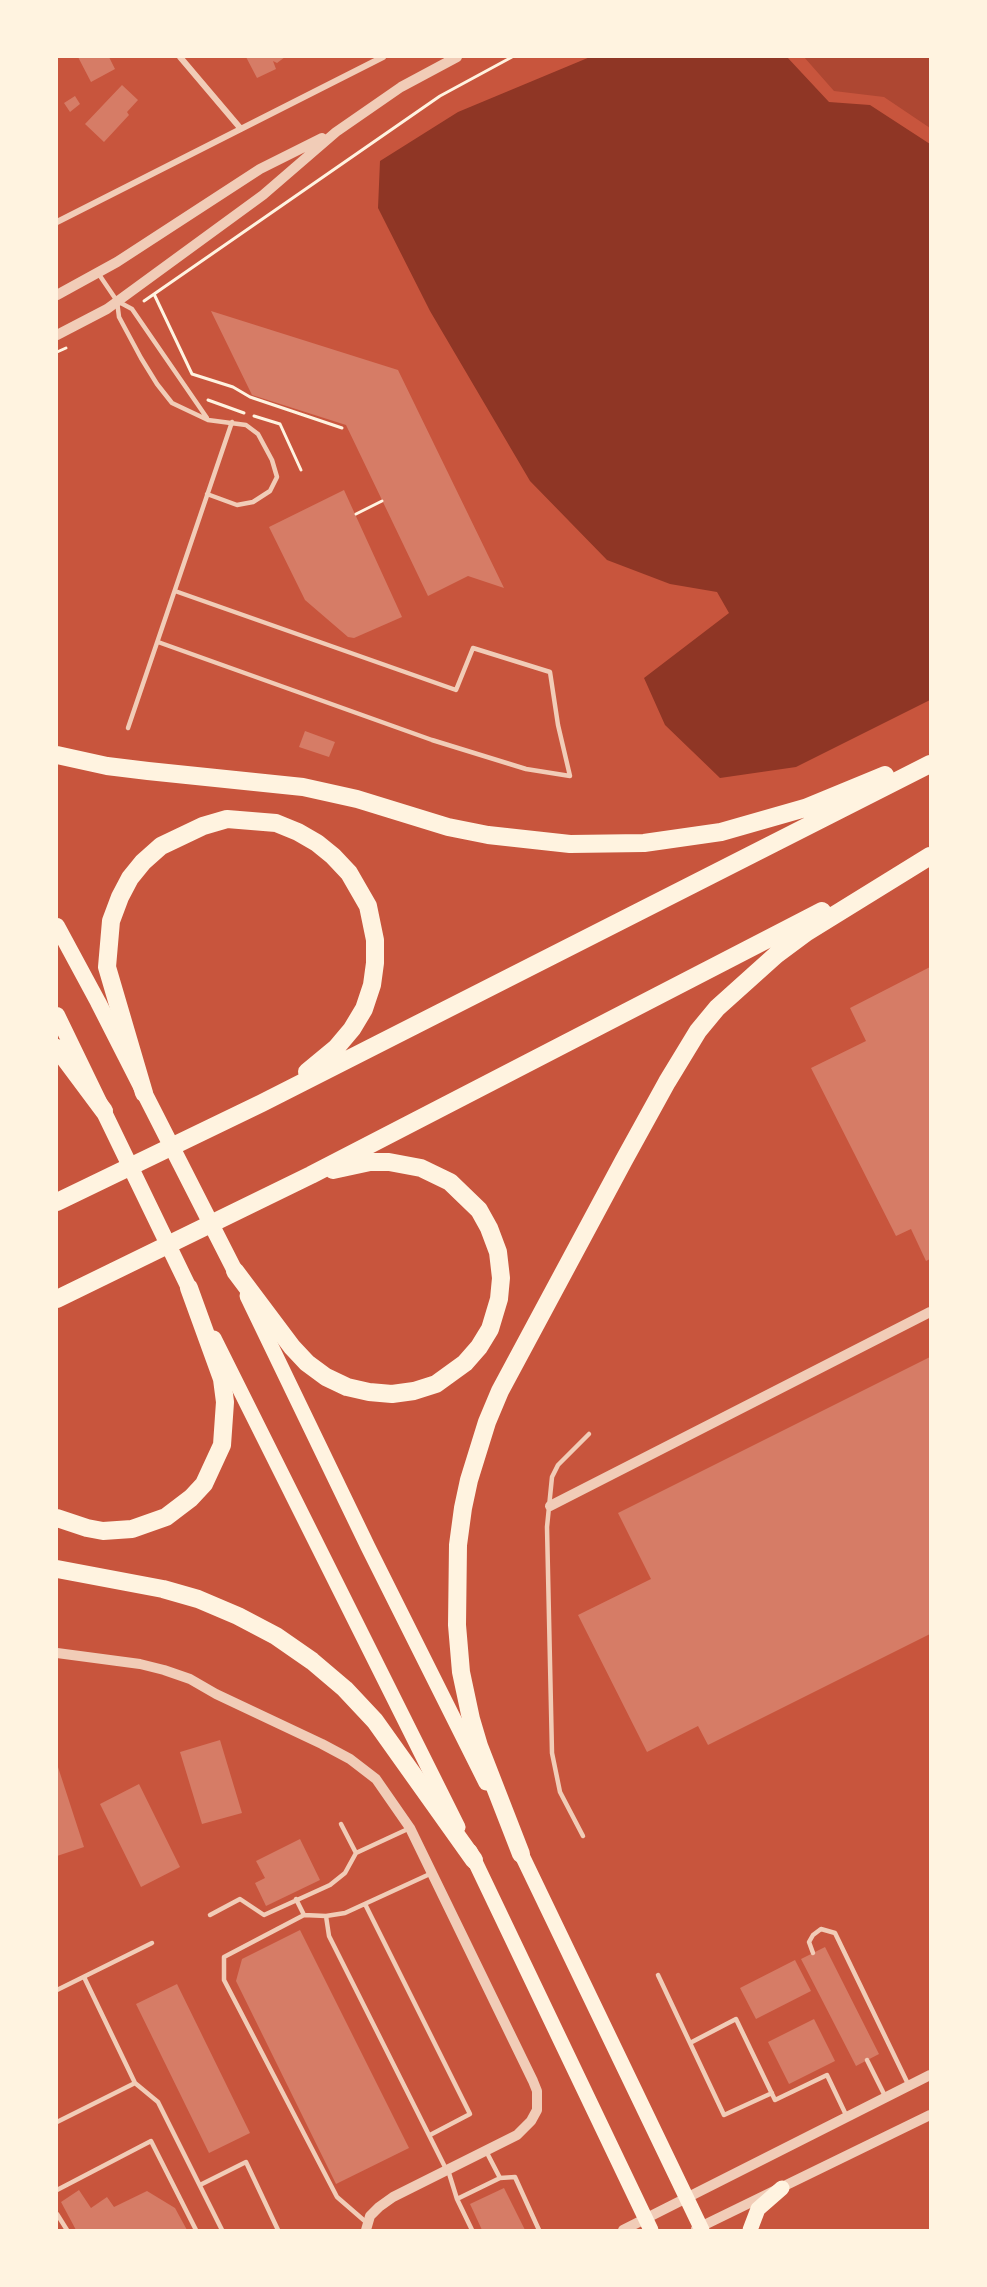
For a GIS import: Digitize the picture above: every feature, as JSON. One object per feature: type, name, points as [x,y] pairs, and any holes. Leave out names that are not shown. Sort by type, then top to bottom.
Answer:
[{"type":"highway","points":[[57,754],[106,766],[303,787],[357,799],[448,827],[488,835],[534,842],[599,844],[679,839],[721,832],[766,820],[876,779],[930,755]]},
{"type":"highway","points":[[57,1202],[262,1103],[930,764]]},
{"type":"highway","points":[[144,1093],[107,967],[111,921],[117,905],[130,878],[161,846],[203,826],[227,819],[250,820],[276,823],[298,832],[333,856],[349,873],[363,895],[371,917],[375,940],[372,985],[364,1009],[352,1029],[336,1048],[317,1064],[262,1103]]},
{"type":"highway","points":[[57,1299],[311,1175],[930,855]]},
{"type":"highway","points":[[521,1854],[479,1746],[471,1719],[461,1672],[457,1625],[458,1545],[463,1508],[469,1479],[487,1422],[500,1391],[618,1170],[698,1031],[717,1008],[776,955],[807,932],[930,855]]},
{"type":"highway","points":[[57,926],[235,1271],[292,1347],[307,1364],[326,1377],[347,1387],[369,1392],[392,1394],[414,1391],[436,1384],[448,1377],[479,1347],[490,1329],[499,1299],[501,1278],[498,1252],[479,1210],[450,1182],[430,1172],[389,1162],[370,1162],[311,1175]]},
{"type":"highway","points":[[57,1015],[189,1288],[222,1379],[225,1402],[222,1445],[204,1484],[191,1498],[166,1517],[132,1529],[110,1531],[87,1528],[57,1518]]},
{"type":"highway","points":[[57,1048],[104,1111]]},
{"type":"highway","points":[[57,1314],[125,1266]]},
{"type":"highway","points":[[57,1569],[163,1589],[198,1599],[266,1631],[312,1661],[345,1689],[375,1720],[474,1860]]},
{"type":"main road","points":[[235,1271],[368,1547],[521,1854],[687,2198],[699,2229]]},
{"type":"main road","points":[[189,1288],[474,1860],[648,2224]]},
{"type":"main road","points":[[750,2230],[758,2209],[782,2188]]},
{"type":"street","points":[[180,57],[241,129]]},
{"type":"street","points":[[57,222],[383,57]]},
{"type":"street","points":[[57,335],[107,309],[263,195],[336,132],[401,87],[457,57]]},
{"type":"street","points":[[57,296],[98,273],[260,169],[336,132]]},
{"type":"street","points":[[550,1506],[930,1312]]},
{"type":"street","points":[[57,1653],[140,1664],[164,1670],[190,1679],[216,1694],[322,1744],[350,1760],[376,1779],[410,1828],[537,2091],[535,2115],[525,2129],[379,2206],[367,2227]]},
{"type":"street","points":[[623,2230],[648,2224],[687,2198],[930,2076]]},
{"type":"street","points":[[699,2229],[930,2115]]},
{"type":"lane","points":[[98,273],[117,301],[119,317],[157,384],[172,403],[208,420],[246,425],[258,434],[272,460],[276,477],[270,491],[253,502],[237,505],[207,494]]},
{"type":"lane","points":[[117,301],[132,309],[208,420]]},
{"type":"lane","points":[[128,728],[232,422]]},
{"type":"lane","points":[[158,642],[432,740],[526,769],[570,776],[558,725],[550,672],[473,648],[456,690],[175,591]]},
{"type":"lane","points":[[583,1836],[560,1792],[552,1753],[547,1527],[552,1477],[558,1465],[589,1434]]},
{"type":"lane","points":[[341,1824],[356,1853]]},
{"type":"lane","points":[[210,1915],[240,1899],[264,1915],[339,1879],[356,1853],[410,1828]]},
{"type":"lane","points":[[367,2227],[337,2197],[224,1980],[224,1957],[304,1915],[326,1916],[345,1913],[432,1873]]},
{"type":"lane","points":[[296,1899],[304,1915]]},
{"type":"lane","points":[[365,1904],[470,2115],[430,2135]]},
{"type":"lane","points":[[326,1916],[329,1936],[430,2135],[472,2230]]},
{"type":"lane","points":[[813,1953],[809,1942],[813,1935],[821,1929],[835,1933],[909,2086]]},
{"type":"lane","points":[[57,1990],[152,1943]]},
{"type":"lane","points":[[658,1975],[724,2115],[772,2093]]},
{"type":"lane","points":[[84,1977],[135,2083],[158,2102],[222,2230]]},
{"type":"lane","points":[[690,2043],[736,2019],[775,2100],[827,2075],[847,2117]]},
{"type":"lane","points":[[867,2060],[886,2098]]},
{"type":"lane","points":[[57,2122],[135,2083]]},
{"type":"lane","points":[[57,2190],[151,2141],[196,2230]]},
{"type":"lane","points":[[486,2151],[500,2178]]},
{"type":"lane","points":[[200,2185],[246,2162],[278,2230]]},
{"type":"lane","points":[[457,2199],[500,2178],[515,2177],[539,2230]]},
{"type":"lane","points":[[57,2214],[67,2230]]},
{"type":"path","points":[[132,309],[430,103],[512,57]]},
{"type":"path","points":[[154,294],[192,374],[233,387],[250,397],[342,428]]},
{"type":"path","points":[[57,352],[73,344]]},
{"type":"path","points":[[356,514],[382,501]]},
{"type":"shaded area","points":[[590,57],[787,57],[829,102],[870,105],[930,144],[930,700],[796,767],[720,778],[665,725],[644,678],[729,613],[717,592],[670,584],[607,560],[530,481],[430,311],[378,208],[380,161],[458,112]]},
{"type":"shaded area","points":[[804,57],[930,57],[930,128],[884,97],[834,91]]},
{"type":"building","points":[[78,57],[109,57],[115,69],[91,82]]},
{"type":"building","points":[[246,57],[285,57],[277,63],[273,61],[276,69],[257,78]]},
{"type":"building","points":[[122,85],[138,100],[127,112],[129,115],[104,142],[85,124]]},
{"type":"building","points":[[75,96],[80,104],[70,112],[64,103]]},
{"type":"building","points":[[211,311],[398,370],[504,588],[468,576],[428,596],[346,425],[252,395]]},
{"type":"building","points":[[344,490],[402,617],[354,638],[348,637],[305,600],[269,527]]},
{"type":"building","points":[[305,731],[335,742],[329,757],[299,747]]},
{"type":"building","points":[[930,967],[930,1259],[926,1261],[911,1229],[896,1236],[811,1068],[866,1041],[850,1008]]},
{"type":"building","points":[[930,1357],[930,1634],[708,1745],[698,1726],[647,1752],[578,1615],[651,1579],[618,1513]]},
{"type":"building","points":[[220,1740],[242,1813],[202,1824],[180,1752]]},
{"type":"building","points":[[57,1764],[84,1847],[57,1856]]},
{"type":"building","points":[[139,1784],[180,1867],[141,1887],[100,1804]]},
{"type":"building","points":[[300,1839],[320,1880],[266,1906],[255,1883],[265,1878],[256,1861]]},
{"type":"building","points":[[300,1930],[409,2148],[336,2184],[236,1981],[242,1959]]},
{"type":"building","points":[[825,1947],[879,2054],[856,2066],[801,1959]]},
{"type":"building","points":[[795,1960],[811,1991],[756,2019],[740,1988]]},
{"type":"building","points":[[177,1984],[250,2133],[209,2153],[136,2004]]},
{"type":"building","points":[[814,2019],[835,2061],[789,2084],[768,2042]]},
{"type":"building","points":[[504,2188],[525,2230],[482,2230],[470,2204]]},
{"type":"building","points":[[79,2190],[91,2208],[107,2197],[114,2207],[147,2191],[175,2208],[187,2230],[76,2230],[61,2202]]}]
